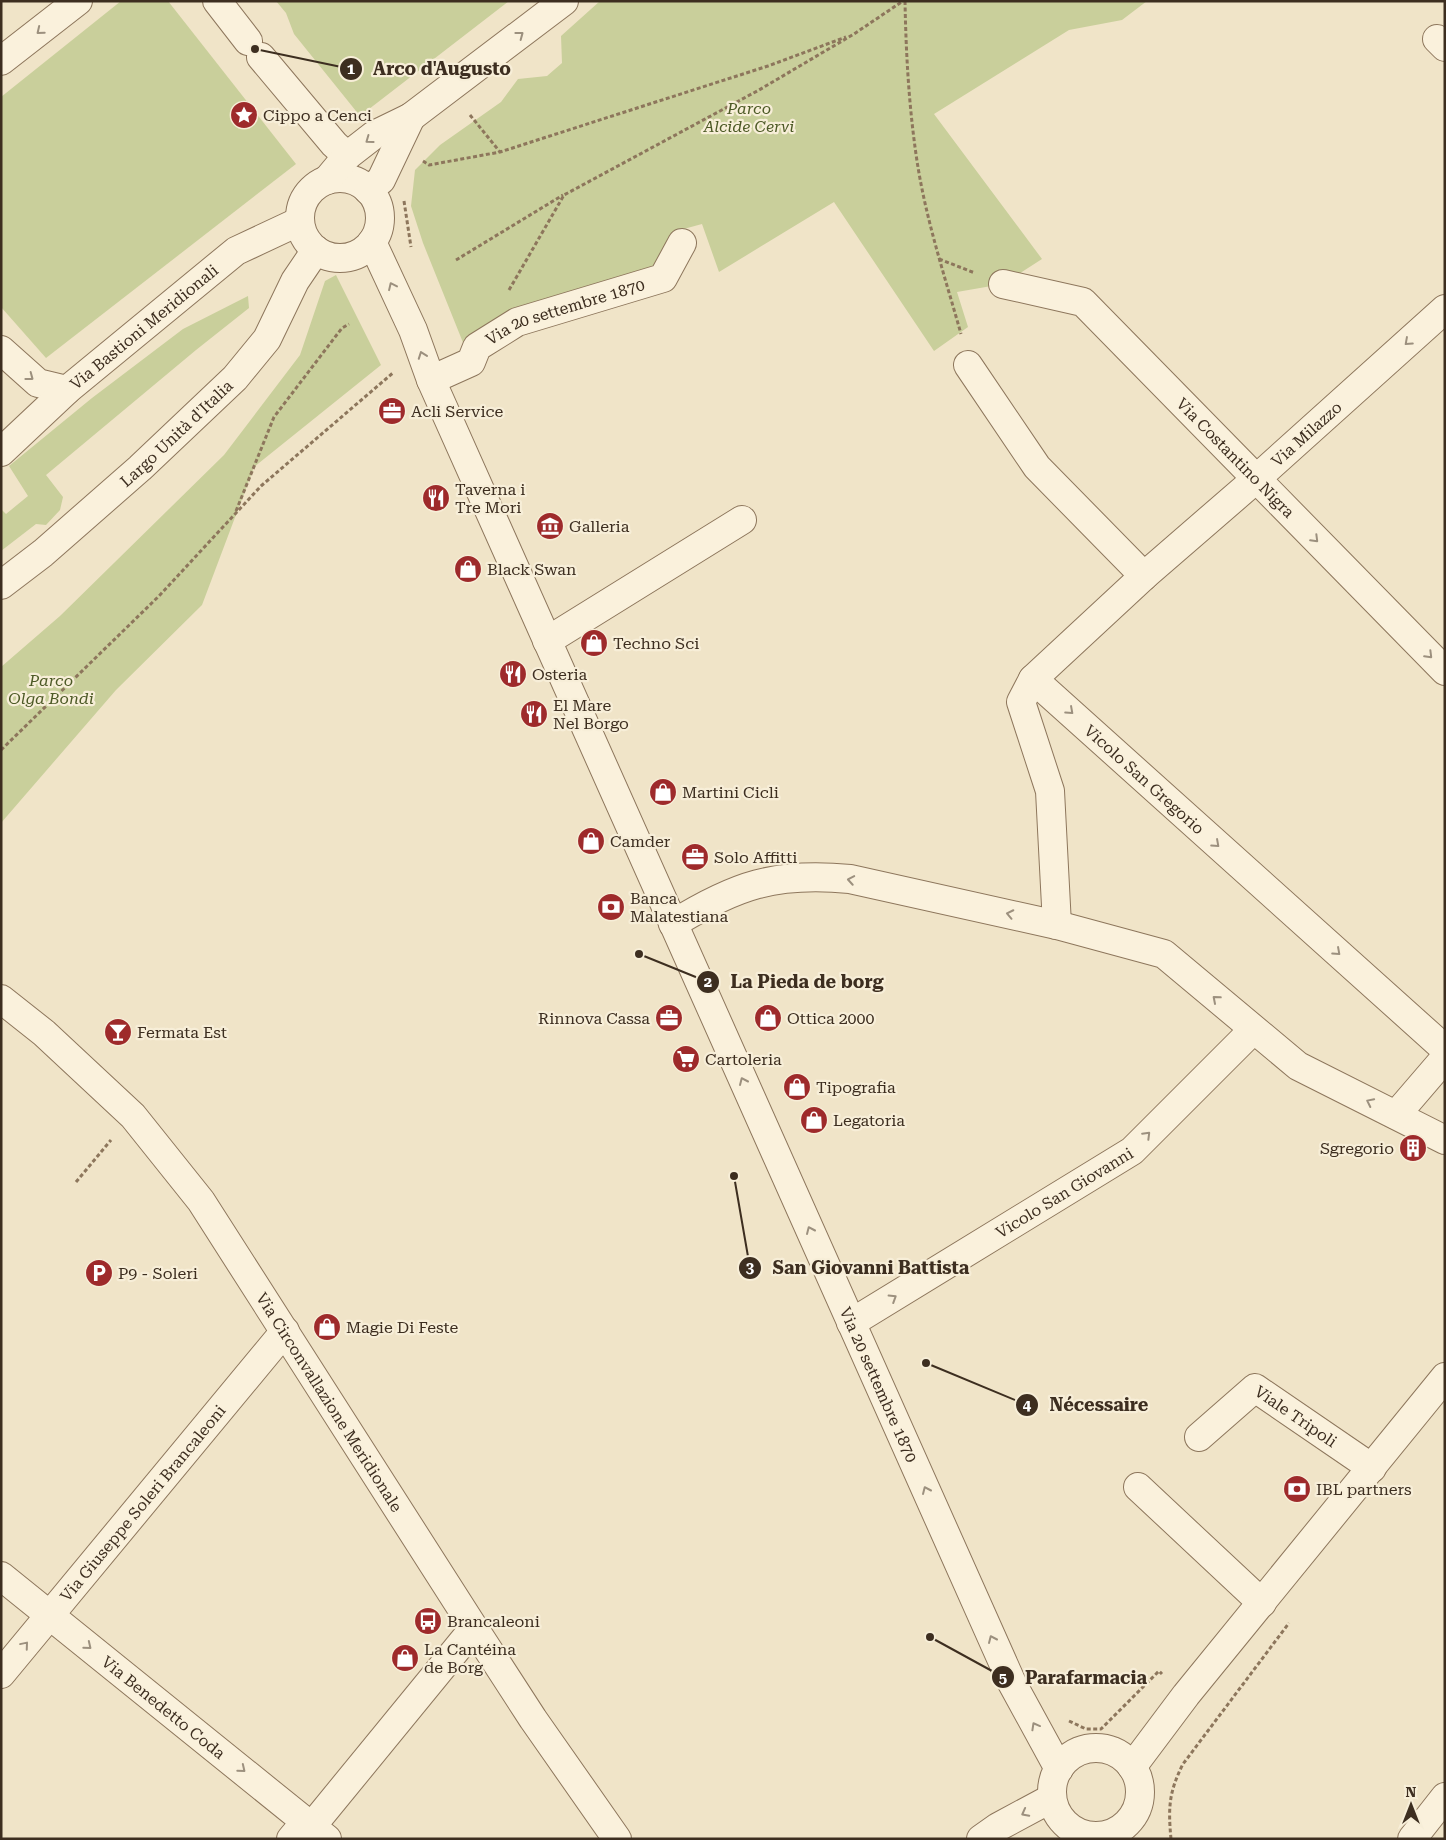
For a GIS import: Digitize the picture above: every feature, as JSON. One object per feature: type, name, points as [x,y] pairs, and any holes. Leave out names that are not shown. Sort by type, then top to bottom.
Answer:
[{"type":"street","points":[[1,61],[78,1]]},
{"type":"street","points":[[217,1],[334,144],[347,156]]},
{"type":"street","points":[[328,180],[347,156],[374,135],[412,117],[564,1]]},
{"type":"street","points":[[368,190],[381,180],[412,117]]},
{"type":"street","points":[[349,179],[368,190],[378,206],[380,215],[377,233],[372,242],[356,255],[336,258],[316,250],[308,242],[300,221],[304,201],[318,185],[328,180],[349,179]]},
{"type":"street","name":"Via Bastioni Meridionali","points":[[1,452],[67,390],[236,251],[300,221]]},
{"type":"street","points":[[372,242],[413,330],[430,380]]},
{"type":"street","name":"Via 20 settembre 1870","points":[[682,243],[663,278],[516,322],[477,348],[471,362],[430,380],[1012,1683],[1059,1769]]},
{"type":"street","name":"Largo Unità d'Italia","points":[[1,584],[44,553],[140,468],[234,378],[267,339],[295,281],[316,250]]},
{"type":"street","name":"Via Costantino Nigra","points":[[1003,284],[1083,302],[1445,671]]},
{"type":"street","name":"Via Milazzo","points":[[1033,679],[1144,576],[1256,479],[1445,309]]},
{"type":"street","points":[[1,350],[38,383],[67,390]]},
{"type":"street","points":[[968,365],[1037,467],[1144,576]]},
{"type":"street","points":[[547,641],[742,520]]},
{"type":"street","points":[[1033,679],[1021,702],[1050,791],[1057,925]]},
{"type":"street","name":"Vicolo San Gregorio","points":[[1033,679],[1445,1049]]},
{"type":"street","points":[[673,924],[737,889],[764,881],[816,876],[850,879],[1057,925],[1164,954],[1298,1066],[1445,1140]]},
{"type":"street","name":"Via Circonvallazione Meridionale","points":[[1,999],[44,1033],[133,1116],[201,1202],[474,1628],[533,1718],[617,1839]]},
{"type":"street","name":"Vicolo San Giovanni","points":[[851,1323],[1132,1151],[1253,1030]]},
{"type":"street","points":[[1396,1115],[1445,1058]]},
{"type":"street","name":"Via Giuseppe Soleri Brancaleoni","points":[[1,1674],[285,1331]]},
{"type":"street","points":[[1132,1768],[1186,1696],[1445,1377]]},
{"type":"street","name":"Viale Tripoli","points":[[1199,1437],[1255,1388],[1372,1468]]},
{"type":"street","points":[[1138,1487],[1262,1603]]},
{"type":"street","name":"Via Benedetto Coda","points":[[1,1576],[309,1831]]},
{"type":"street","points":[[309,1831],[474,1628]]},
{"type":"street","points":[[1099,1748],[1124,1758],[1132,1768],[1140,1787],[1138,1806],[1128,1824],[1111,1836],[1088,1836],[1077,1832],[1060,1819],[1052,1798],[1054,1778],[1059,1769],[1075,1753],[1099,1748]]},
{"type":"street","points":[[1412,1839],[1445,1797]]},
{"type":"street","points":[[992,1835],[1052,1798]]},
{"type":"path","points":[[456,260],[564,195],[759,90],[854,34],[904,1]]},
{"type":"path","points":[[904,1],[907,79],[917,162],[938,259],[968,365]]},
{"type":"path","points":[[416,157],[429,165],[500,152],[768,66],[854,34]]},
{"type":"path","points":[[470,114],[500,152]]},
{"type":"path","points":[[506,297],[564,195]]},
{"type":"path","points":[[938,259],[1003,284]]},
{"type":"path","points":[[235,514],[274,417],[342,328],[349,324]]},
{"type":"path","points":[[1,750],[159,596],[261,486],[398,369]]},
{"type":"path","points":[[76,1182],[111,1140]]},
{"type":"path","points":[[1171,1839],[1169,1817],[1172,1786],[1183,1764],[1214,1720]]},
{"type":"green space","points":[[121,1],[168,1],[296,164],[46,358],[1,307],[1,97]]},
{"type":"green space","points":[[276,1],[509,1],[360,116],[294,34],[286,13]]},
{"type":"green space","name":"Parco Alcide Cervi","points":[[600,1],[1147,1],[1122,20],[1069,30],[934,114],[1042,259],[1003,284],[957,292],[968,327],[934,351],[834,202],[719,272],[702,224],[680,230],[657,272],[464,345],[423,243],[411,206],[415,170],[440,145],[501,102],[518,79],[547,76],[562,63],[561,36]]},
{"type":"green space","name":"Parco Olga Bondi","points":[[336,275],[381,365],[254,467],[202,605],[116,690],[1,823],[1,667],[60,616],[224,455],[300,355],[325,281]]},
{"type":"green space","points":[[248,296],[249,308],[46,475],[63,497],[60,510],[46,525],[36,524],[1,551],[1,509],[6,514],[28,496],[9,466],[92,398],[183,329]]},
{"type":"place","name":"Arco d'Augusto","points":[[255,49]]},
{"type":"place","name":"Cippo a Cenci","points":[[244,115]]},
{"type":"place","name":"Acli Service","points":[[392,411]]},
{"type":"place","name":"Taverna i Tre Mori","points":[[436,498]]},
{"type":"place","name":"Galleria","points":[[550,526]]},
{"type":"place","name":"Black Swan","points":[[468,569]]},
{"type":"place","name":"Techno Sci","points":[[594,643]]},
{"type":"place","name":"Osteria","points":[[513,674]]},
{"type":"place","name":"El Mare Nel Borgo","points":[[534,714]]},
{"type":"place","name":"Martini Cicli","points":[[663,792]]},
{"type":"place","name":"Camder","points":[[591,841]]},
{"type":"place","name":"Solo Affitti","points":[[695,857]]},
{"type":"place","name":"Banca Malatestiana","points":[[611,907]]},
{"type":"place","name":"La Pieda de borg","points":[[639,954]]},
{"type":"place","name":"Rinnova Cassa","points":[[669,1018]]},
{"type":"place","name":"Ottica 2000","points":[[768,1018]]},
{"type":"place","name":"Fermata Est","points":[[118,1032]]},
{"type":"place","name":"Cartoleria","points":[[686,1059]]},
{"type":"place","name":"Tipografia","points":[[797,1087]]},
{"type":"place","name":"Legatoria","points":[[814,1120]]},
{"type":"place","name":"Sgregorio","points":[[1413,1148]]},
{"type":"place","name":"San Giovanni Battista","points":[[734,1176]]},
{"type":"place","name":"P9 - Soleri","points":[[99,1273]]},
{"type":"place","name":"Magie Di Feste","points":[[327,1327]]},
{"type":"place","name":"Nécessaire","points":[[926,1363]]},
{"type":"place","name":"IBL partners","points":[[1297,1489]]},
{"type":"place","name":"Brancaleoni","points":[[428,1621]]},
{"type":"place","name":"Parafarmacia","points":[[930,1637]]},
{"type":"place","name":"La Cantéina de Borg","points":[[405,1658]]}]
